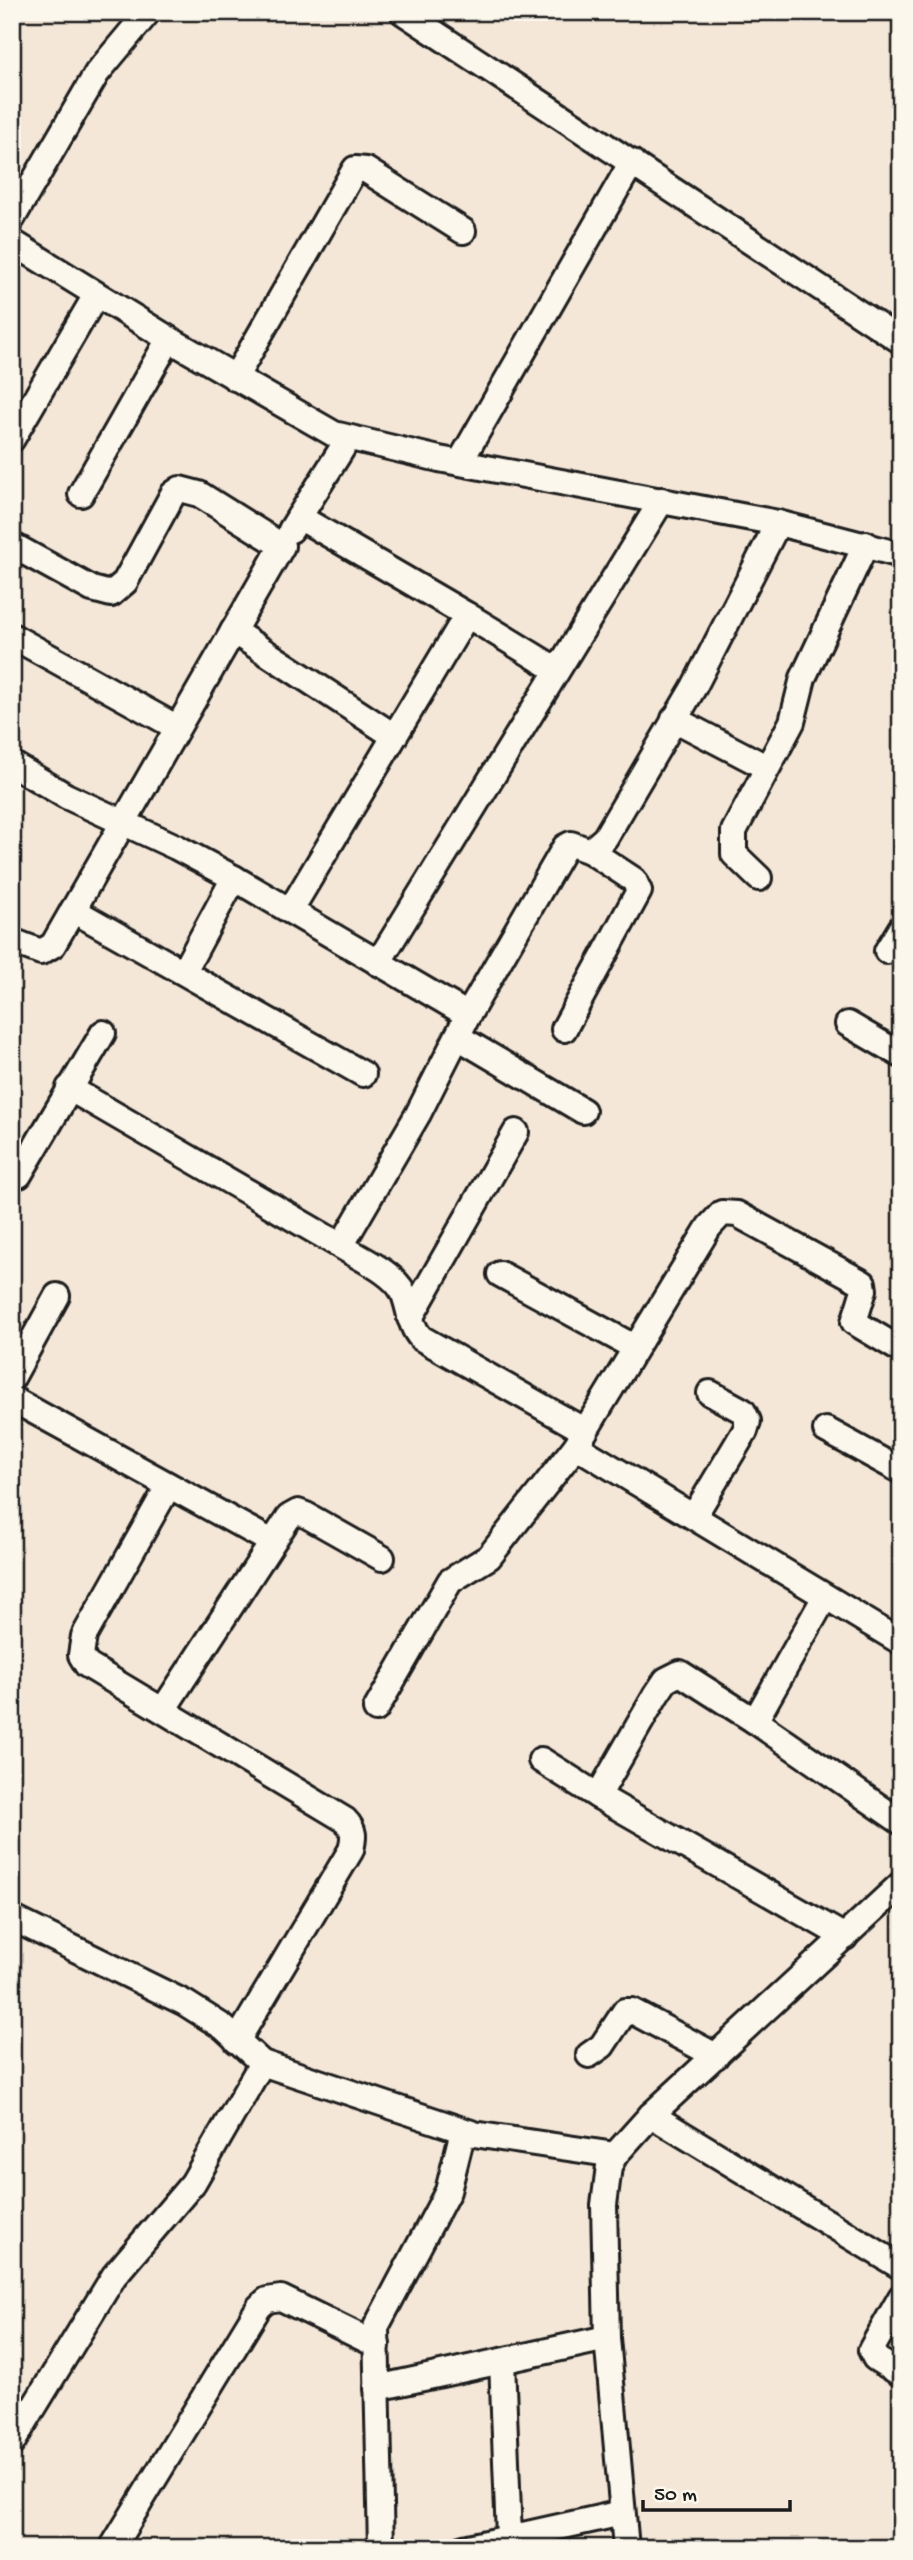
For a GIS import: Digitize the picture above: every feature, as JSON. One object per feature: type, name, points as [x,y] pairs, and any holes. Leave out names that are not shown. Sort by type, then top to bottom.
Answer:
[{"type":"street","points":[[12,219],[97,73],[148,12]]},
{"type":"street","points":[[403,12],[901,341]]},
{"type":"street","points":[[460,462],[632,162]]},
{"type":"street","points":[[235,378],[355,169],[366,170],[463,231]]},
{"type":"street","points":[[12,243],[322,429],[348,439],[778,523],[901,555]]},
{"type":"street","points":[[12,439],[96,295]]},
{"type":"street","points":[[81,494],[169,339]]},
{"type":"street","points":[[12,941],[47,951],[299,517],[348,439]]},
{"type":"street","points":[[12,545],[92,589],[111,594],[125,582],[173,494],[180,489],[199,494],[282,546]]},
{"type":"street","points":[[379,963],[662,500]]},
{"type":"street","points":[[299,517],[556,670]]},
{"type":"street","points":[[590,851],[605,838],[674,719],[778,523]]},
{"type":"street","points":[[759,878],[737,860],[732,846],[734,831],[792,722],[803,678],[866,544]]},
{"type":"street","points":[[290,911],[467,615]]},
{"type":"street","points":[[233,631],[394,736]]},
{"type":"street","points":[[12,636],[176,727]]},
{"type":"street","points":[[674,719],[766,767]]},
{"type":"street","points":[[12,764],[66,796],[234,878],[379,963],[583,1111]]},
{"type":"street","points":[[341,1246],[565,847],[571,845],[590,851],[634,880],[639,891],[564,1029]]},
{"type":"street","points":[[184,971],[234,878]]},
{"type":"street","points":[[73,910],[363,1074]]},
{"type":"street","points":[[887,951],[901,928]]},
{"type":"street","points":[[848,1024],[901,1055]]},
{"type":"street","points":[[19,1175],[103,1033]]},
{"type":"street","points":[[69,1088],[341,1246],[389,1277],[402,1291],[415,1331],[436,1348],[580,1438],[694,1516],[901,1642]]},
{"type":"street","points":[[410,1318],[516,1132]]},
{"type":"street","points":[[376,1709],[450,1581],[489,1557],[580,1438],[717,1217],[728,1212],[863,1283],[864,1290],[855,1322],[901,1350]]},
{"type":"street","points":[[500,1274],[634,1347]]},
{"type":"street","points":[[12,1378],[57,1296]]},
{"type":"street","points":[[694,1516],[745,1431],[748,1421],[743,1411],[710,1393]]},
{"type":"street","points":[[12,1399],[272,1542]]},
{"type":"street","points":[[826,1430],[901,1471]]},
{"type":"street","points":[[168,1487],[81,1644],[81,1655],[87,1665],[345,1820],[352,1828],[351,1850],[237,2041]]},
{"type":"street","points":[[163,1710],[289,1517],[298,1512],[382,1558]]},
{"type":"street","points":[[755,1721],[825,1597]]},
{"type":"street","points":[[598,1796],[645,1711],[666,1680],[673,1675],[688,1676],[901,1822]]},
{"type":"street","points":[[541,1760],[598,1796],[845,1937]]},
{"type":"street","points":[[626,2548],[607,2338],[604,2206],[609,2166],[615,2155],[652,2115],[898,1890]]},
{"type":"street","points":[[12,1918],[210,2017],[262,2063],[463,2131],[615,2155]]},
{"type":"street","points":[[589,2055],[602,2046],[625,2011],[632,2011],[716,2056]]},
{"type":"street","points":[[12,2443],[114,2276],[193,2183],[262,2063]]},
{"type":"street","points":[[652,2115],[901,2267]]},
{"type":"street","points":[[381,2548],[376,2327],[448,2191],[463,2131]]},
{"type":"street","points":[[901,2297],[871,2350],[876,2358],[901,2374]]},
{"type":"street","points":[[112,2548],[259,2307],[267,2300],[281,2298],[376,2345]]},
{"type":"street","points":[[377,2388],[607,2338]]},
{"type":"street","points":[[502,2361],[509,2537]]},
{"type":"street","points":[[464,2548],[622,2513]]}]
